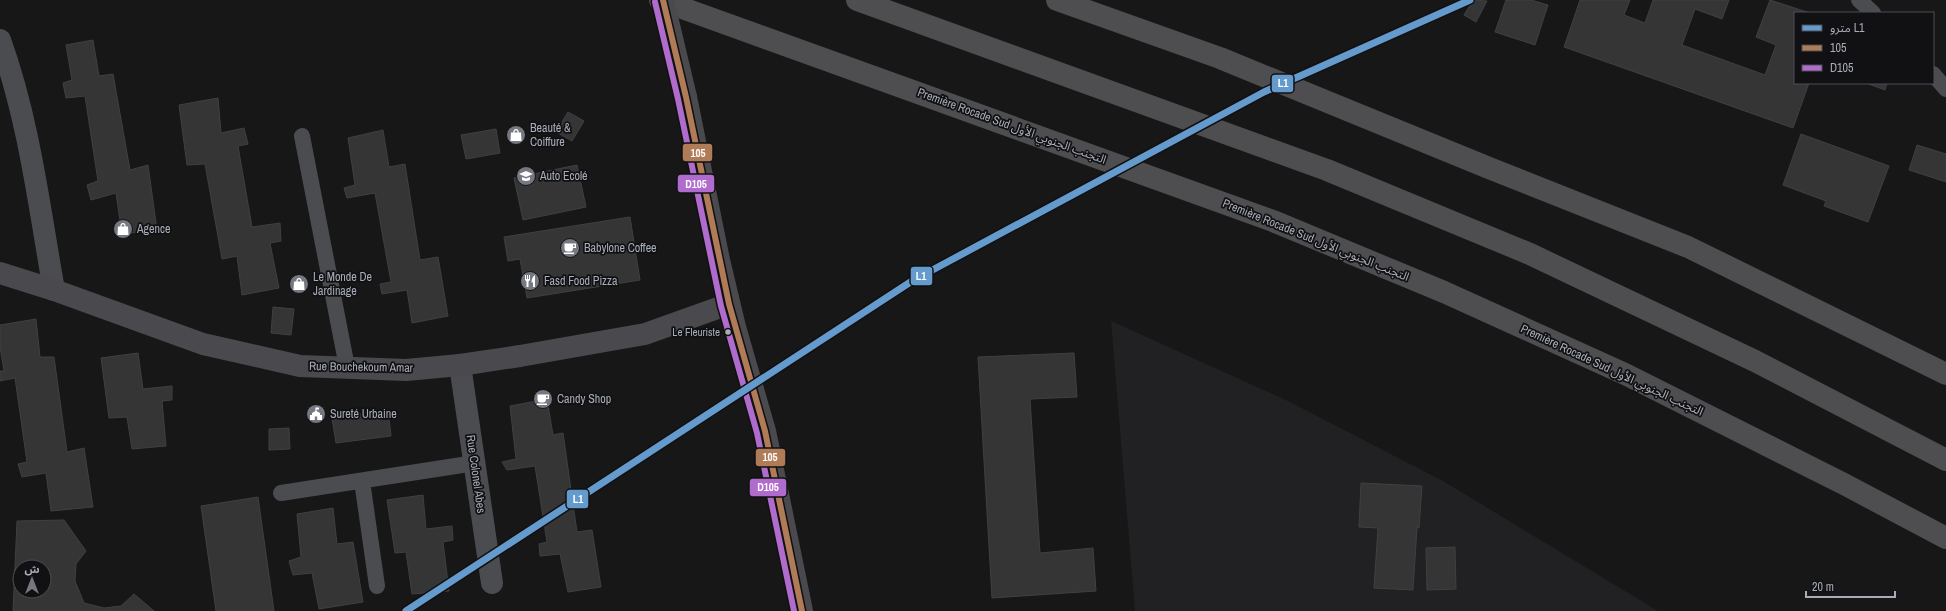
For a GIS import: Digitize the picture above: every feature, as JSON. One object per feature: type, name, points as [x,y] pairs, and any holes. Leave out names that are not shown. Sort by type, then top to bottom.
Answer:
[{"type":"highway","name":"Première Rocade Sud التجنب الجنوبي الأول","points":[[662,0],[1273,221],[1444,292],[1625,374],[1844,484],[1946,538]]},
{"type":"highway","points":[[857,0],[1327,170],[1530,254],[1755,361],[1946,460]]},
{"type":"highway","points":[[1057,0],[1220,58],[1489,168],[1688,247],[1946,375]]},
{"type":"street","points":[[662,0],[686,97],[729,304],[765,431],[802,611]]},
{"type":"street","points":[[0,40],[10,67],[25,120],[54,290]]},
{"type":"street","name":"Rue Bouchekoum Amar","points":[[0,273],[54,290],[203,344],[300,366],[406,370],[460,365],[645,334],[729,304]]},
{"type":"street","name":"Rue Colonel Abes","points":[[460,365],[492,583]]},
{"type":"lane","points":[[1859,0],[1872,12]]},
{"type":"lane","points":[[1934,75],[1946,89]]},
{"type":"lane","points":[[302,136],[347,367]]},
{"type":"lane","points":[[281,493],[475,463]]},
{"type":"lane","points":[[362,481],[377,586]]},
{"type":"shaded area","points":[[1111,321],[1288,401],[1443,481],[1658,611],[1135,611]]},
{"type":"building","points":[[1473,0],[1487,1],[1476,22],[1464,15]]},
{"type":"building","points":[[1506,0],[1531,0],[1548,5],[1535,45],[1495,32]]},
{"type":"building","points":[[1580,0],[1630,0],[1624,15],[1645,23],[1653,0],[1729,0],[1722,19],[1695,9],[1682,45],[1765,75],[1776,45],[1756,37],[1770,0],[1807,12],[1794,12],[1794,84],[1809,84],[1793,128],[1564,47]]},
{"type":"building","points":[[93,40],[99,76],[113,74],[130,170],[148,165],[157,230],[122,234],[116,193],[91,200],[87,185],[98,181],[85,96],[66,98],[63,83],[72,80],[66,45]]},
{"type":"building","points":[[1869,84],[1887,84],[1885,90]]},
{"type":"building","points":[[218,98],[221,133],[244,128],[248,144],[238,146],[252,227],[280,223],[281,241],[270,243],[279,288],[242,295],[237,256],[222,259],[205,164],[187,165],[179,105]]},
{"type":"building","points":[[568,112],[584,121],[572,141],[556,132]]},
{"type":"building","points":[[496,129],[500,153],[466,159],[461,135]]},
{"type":"building","points":[[383,130],[389,167],[405,164],[420,260],[438,257],[448,316],[412,323],[407,290],[382,294],[380,284],[391,282],[375,193],[347,198],[344,188],[355,185],[348,138]]},
{"type":"building","points":[[1801,134],[1889,166],[1868,222],[1824,206],[1826,201],[1783,185]]},
{"type":"building","points":[[1917,145],[1946,154],[1946,182],[1909,170]]},
{"type":"building","points":[[577,165],[586,207],[523,220],[514,178]]},
{"type":"building","name":"Babylone Coffee","points":[[630,217],[640,280],[527,298],[520,259],[508,261],[504,237]]},
{"type":"building","points":[[273,307],[294,309],[291,335],[271,333]]},
{"type":"building","points":[[36,319],[40,357],[54,357],[67,452],[84,448],[93,507],[51,511],[46,473],[22,477],[18,464],[27,462],[15,378],[0,381],[0,371],[4,371],[0,347],[0,325]]},
{"type":"building","points":[[138,353],[143,389],[172,386],[172,400],[162,401],[166,446],[132,449],[127,417],[109,418],[101,358]]},
{"type":"building","points":[[1074,353],[1077,397],[1030,399],[1040,553],[1093,548],[1096,591],[992,598],[978,357]]},
{"type":"building","points":[[547,399],[553,435],[563,433],[577,532],[592,530],[601,587],[568,592],[560,554],[540,556],[539,544],[547,542],[535,466],[507,470],[502,462],[516,459],[510,406]]},
{"type":"building","points":[[388,410],[391,436],[336,443],[332,418]]},
{"type":"building","points":[[289,428],[290,449],[269,450],[269,429]]},
{"type":"building","points":[[1361,483],[1422,486],[1419,528],[1417,527],[1413,590],[1374,588],[1378,528],[1359,527]]},
{"type":"building","points":[[423,495],[426,529],[452,526],[453,540],[443,542],[449,591],[412,594],[406,552],[395,553],[387,500]]},
{"type":"building","points":[[258,497],[274,611],[216,611],[201,506]]},
{"type":"building","points":[[333,508],[337,544],[353,542],[363,602],[319,609],[312,573],[293,575],[289,561],[301,557],[297,514]]},
{"type":"building","points":[[64,520],[86,551],[76,564],[75,581],[84,603],[104,608],[121,606],[134,594],[154,611],[13,611],[14,599],[52,599],[52,559],[15,559],[17,521]]},
{"type":"building","points":[[1455,547],[1456,589],[1427,590],[1426,548]]},
{"type":"metro line","name":"L1","points":[[406,611],[912,281],[1264,92],[1470,0]]},
{"type":"transit line","name":"105","points":[[663,0],[686,97],[729,304],[765,431],[802,611]]},
{"type":"transit line","name":"D105","points":[[655,2],[678,99],[721,306],[757,433],[794,611]]},
{"type":"place","name":"Beauté & Coiffure","points":[[516,135]]},
{"type":"place","name":"Auto Ecolé","points":[[526,176]]},
{"type":"place","name":"Agence","points":[[123,229]]},
{"type":"place","name":"Babylone Coffee","points":[[570,248]]},
{"type":"place","name":"Fasd Food Pizza","points":[[530,281]]},
{"type":"place","name":"Le Monde De Jardinage","points":[[299,284]]},
{"type":"place","name":"Le Fleuriste","points":[[728,332]]},
{"type":"place","name":"Candy Shop","points":[[543,399]]},
{"type":"place","name":"Sureté Urbaine","points":[[316,414]]}]
